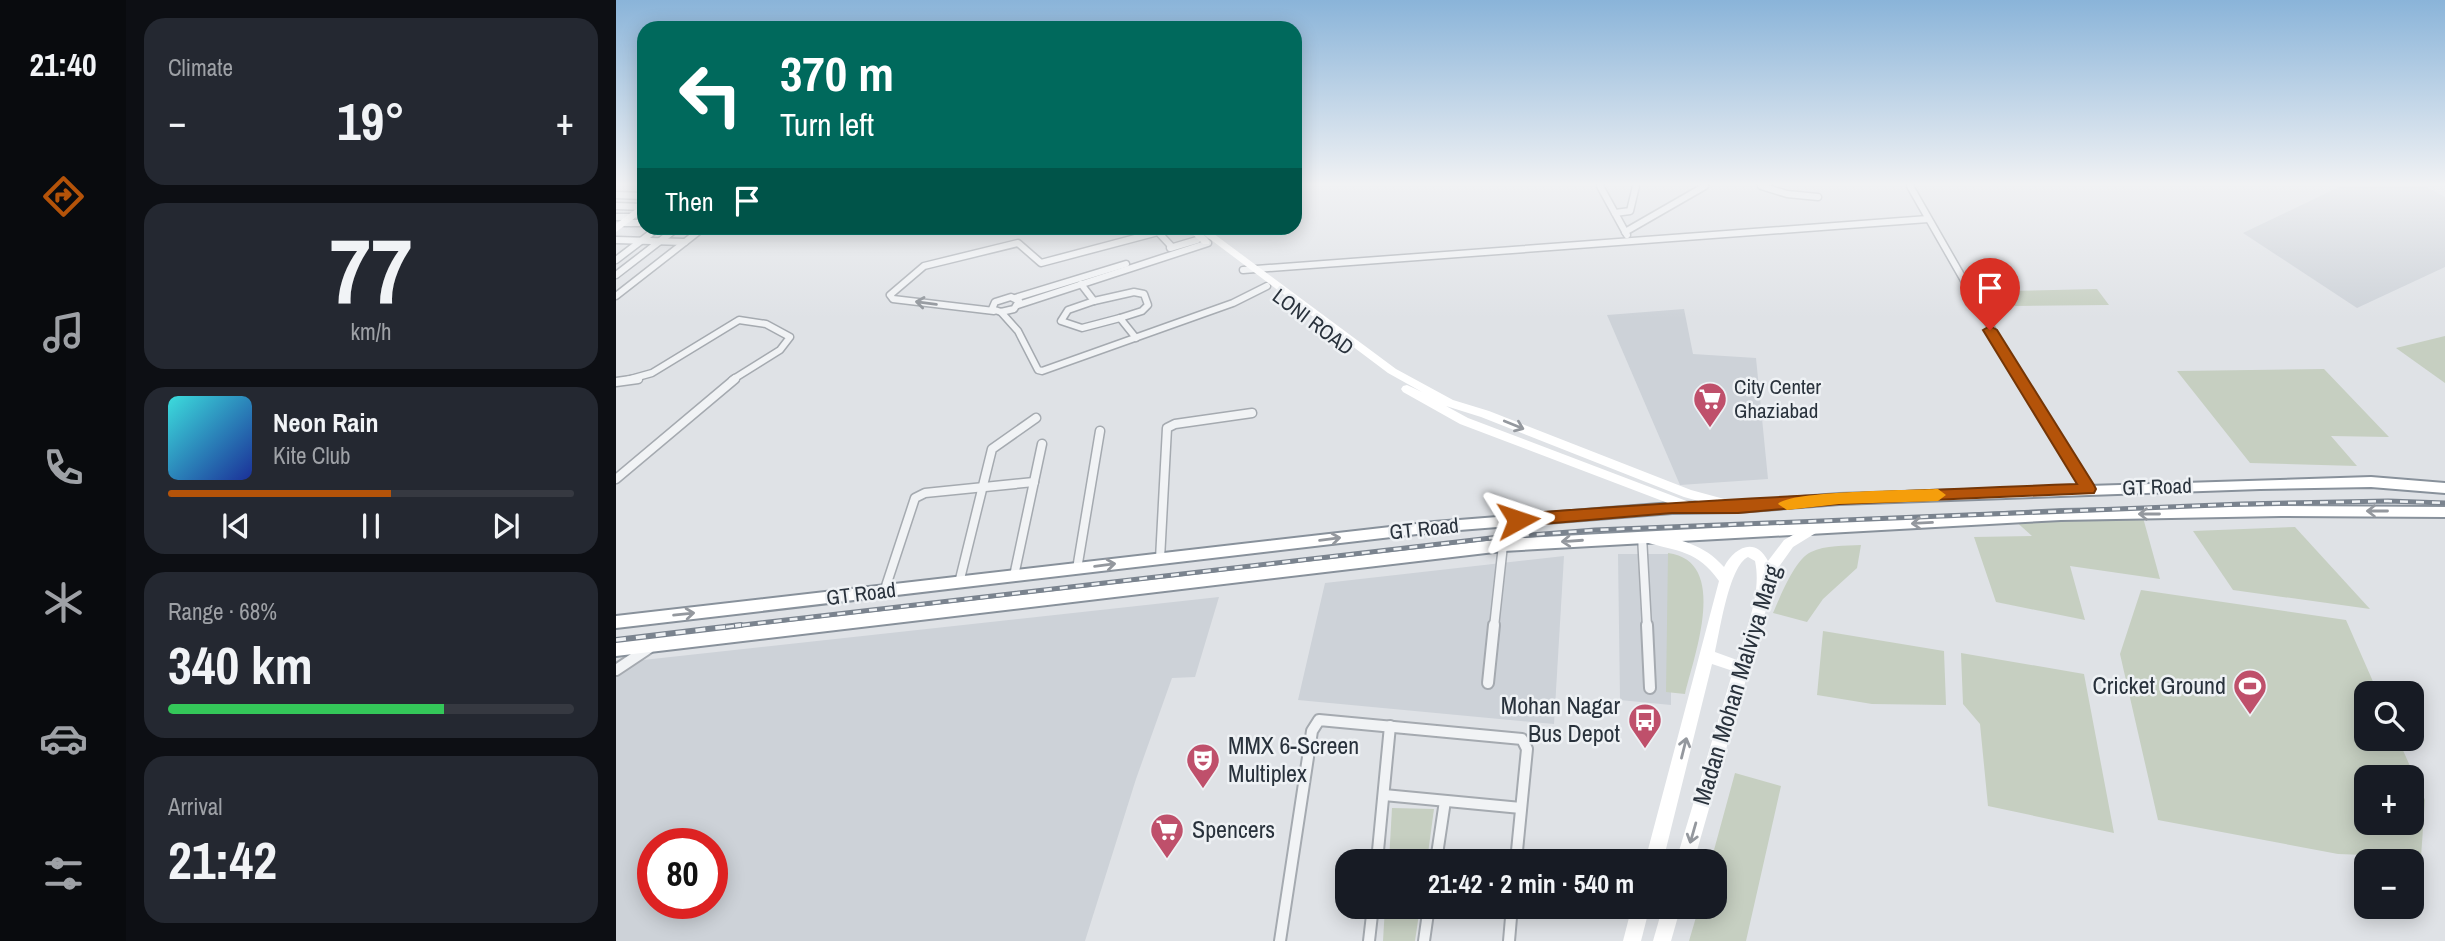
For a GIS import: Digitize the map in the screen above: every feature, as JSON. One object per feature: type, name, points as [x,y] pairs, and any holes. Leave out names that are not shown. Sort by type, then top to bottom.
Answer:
[{"type":"highway","points":[[2311,468],[2315,483]]},
{"type":"highway","name":"GT Road","points":[[616,622],[1434,527],[1693,508],[2088,489],[2371,482],[2445,488]]},
{"type":"highway","name":"GT Road","points":[[616,649],[1503,545],[2066,515],[2281,511],[2445,512]]},
{"type":"street","points":[[1629,230],[1625,232],[1630,241]]},
{"type":"street","points":[[1247,269],[1780,230]]},
{"type":"street","points":[[1934,230],[1990,330],[2088,489]]},
{"type":"street","points":[[616,260],[649,235]]},
{"type":"street","points":[[616,276],[667,235]]},
{"type":"street","points":[[616,296],[694,235]]},
{"type":"street","points":[[1147,235],[1041,263],[1017,243],[928,265],[890,295],[893,299],[998,312],[1017,302],[1169,251],[1179,254],[1182,248],[1204,237]]},
{"type":"street","points":[[1160,235],[1169,251]]},
{"type":"street","name":"LONI ROAD","points":[[1204,237],[1338,336],[1384,375],[1445,406]]},
{"type":"street","name":"LONI ROAD","points":[[1204,237],[1338,336]]},
{"type":"street","points":[[616,240],[685,242]]},
{"type":"street","points":[[1169,251],[1081,284],[1017,302],[1003,299],[991,307],[1019,334],[1039,371],[1233,303],[1267,286]]},
{"type":"street","points":[[634,261],[660,262]]},
{"type":"street","points":[[616,276],[638,279]]},
{"type":"street","points":[[1081,284],[1094,301]]},
{"type":"street","points":[[1134,292],[1144,295],[1148,305],[1121,318],[1078,329],[1068,327],[1061,321],[1068,310],[1094,301],[1134,292]]},
{"type":"street","points":[[1121,318],[1136,338]]},
{"type":"street","points":[[616,382],[637,379],[652,373],[739,320],[782,330],[790,337],[780,350],[727,384],[616,479]]},
{"type":"street","points":[[1445,406],[1485,414],[1688,494],[1738,507]]},
{"type":"street","points":[[1445,406],[1464,421],[1693,508]]},
{"type":"street","points":[[1160,559],[1167,428],[1175,424],[1252,413]]},
{"type":"street","points":[[959,583],[992,449],[1036,418]]},
{"type":"street","points":[[1077,569],[1100,431]]},
{"type":"street","points":[[1014,576],[1042,444]]},
{"type":"street","points":[[884,592],[915,498],[925,493],[1034,482]]},
{"type":"street","name":"Madan Mohan Malviya Marg","points":[[1688,849],[1760,603],[1779,552],[1790,541],[1814,528]]},
{"type":"street","points":[[1650,688],[1643,537],[1708,556],[1726,580],[1736,557],[1751,552],[1759,556],[1762,563],[1760,603]]},
{"type":"street","points":[[1488,683],[1503,545]]},
{"type":"street","name":"Madan Mohan Malviya Marg","points":[[1657,849],[1726,580]]},
{"type":"street","points":[[616,670],[654,645]]},
{"type":"street","points":[[1707,656],[1741,667]]},
{"type":"street","points":[[1280,941],[1314,725],[1319,720],[1521,739],[1527,749],[1517,849]]},
{"type":"street","points":[[1378,849],[1390,726]]},
{"type":"street","points":[[1384,795],[1521,808]]},
{"type":"street","points":[[1438,849],[1445,801]]},
{"type":"street","points":[[1369,941],[1372,919]]},
{"type":"street","points":[[1424,941],[1427,919]]},
{"type":"street","points":[[1509,941],[1511,919]]},
{"type":"street","points":[[1632,941],[1638,919]]},
{"type":"shaded area","points":[[2249,230],[2445,230],[2445,267],[2357,308],[2243,233]]},
{"type":"shaded area","name":"City Center Ghaziabad","points":[[1684,309],[1693,354],[1756,358],[1768,479],[1680,485],[1607,315]]},
{"type":"shaded area","points":[[1618,554],[1671,554],[1671,705],[1620,700]]},
{"type":"shaded area","points":[[1564,556],[1554,724],[1298,700],[1325,583]]},
{"type":"shaded area","points":[[1219,597],[1195,677],[1172,678],[1136,779],[1085,941],[616,941],[616,672],[634,661]]},
{"type":"green space","points":[[2097,289],[2109,305],[2015,306],[2007,291]]},
{"type":"green space","points":[[2445,336],[2445,383],[2396,348]]},
{"type":"green space","points":[[2324,369],[2389,437],[2331,436],[2357,466],[2250,463],[2177,371]]},
{"type":"green space","points":[[2142,514],[2160,579],[2070,566],[2085,620],[1996,602],[1974,537],[2032,536],[2012,518]]},
{"type":"green space","points":[[2295,527],[2370,609],[2233,590],[2193,531]]},
{"type":"green space","points":[[1861,545],[1857,568],[1823,599],[1807,622],[1773,613],[1789,579],[1805,556],[1823,548]]},
{"type":"green space","points":[[1668,553],[1687,560],[1698,573],[1703,591],[1700,635],[1685,694],[1666,692]]},
{"type":"green space","name":"Cricket Ground","points":[[2141,590],[2346,620],[2373,681],[2354,681],[2354,751],[2403,751],[2410,765],[2354,765],[2354,835],[2423,835],[2422,849],[2354,849],[2354,855],[2338,854],[2158,820],[2120,654]]},
{"type":"green space","points":[[1823,631],[1944,651],[1946,705],[1872,704],[1817,695]]},
{"type":"green space","points":[[1961,653],[2084,674],[2114,833],[1988,806],[1980,724],[1963,704]]},
{"type":"green space","points":[[1735,773],[1781,786],[1746,941],[1689,941],[1695,919],[1727,919],[1727,849],[1714,849]]},
{"type":"green space","points":[[1392,808],[1434,809],[1429,849],[1390,849]]},
{"type":"green space","points":[[1384,919],[1418,919],[1415,941],[1383,941]]},
{"type":"railway","points":[[726,627],[1491,538],[1595,530],[2242,504],[2388,501],[2445,503]]},
{"type":"railway","points":[[616,640],[741,625]]},
{"type":"slow traffic","points":[[1787,504],[1938,495]]},
{"type":"place","name":"City Center Ghaziabad","points":[[1710,429]]},
{"type":"place","name":"Cricket Ground","points":[[2250,716]]},
{"type":"place","name":"Mohan Nagar Bus Depot","points":[[1645,750]]},
{"type":"place","name":"MMX 6-Screen Multiplex","points":[[1203,790]]},
{"type":"place","name":"Spencers","points":[[1167,860]]},
{"type":"route","points":[[1518,520],[1672,508],[2088,489],[1990,330]]}]
